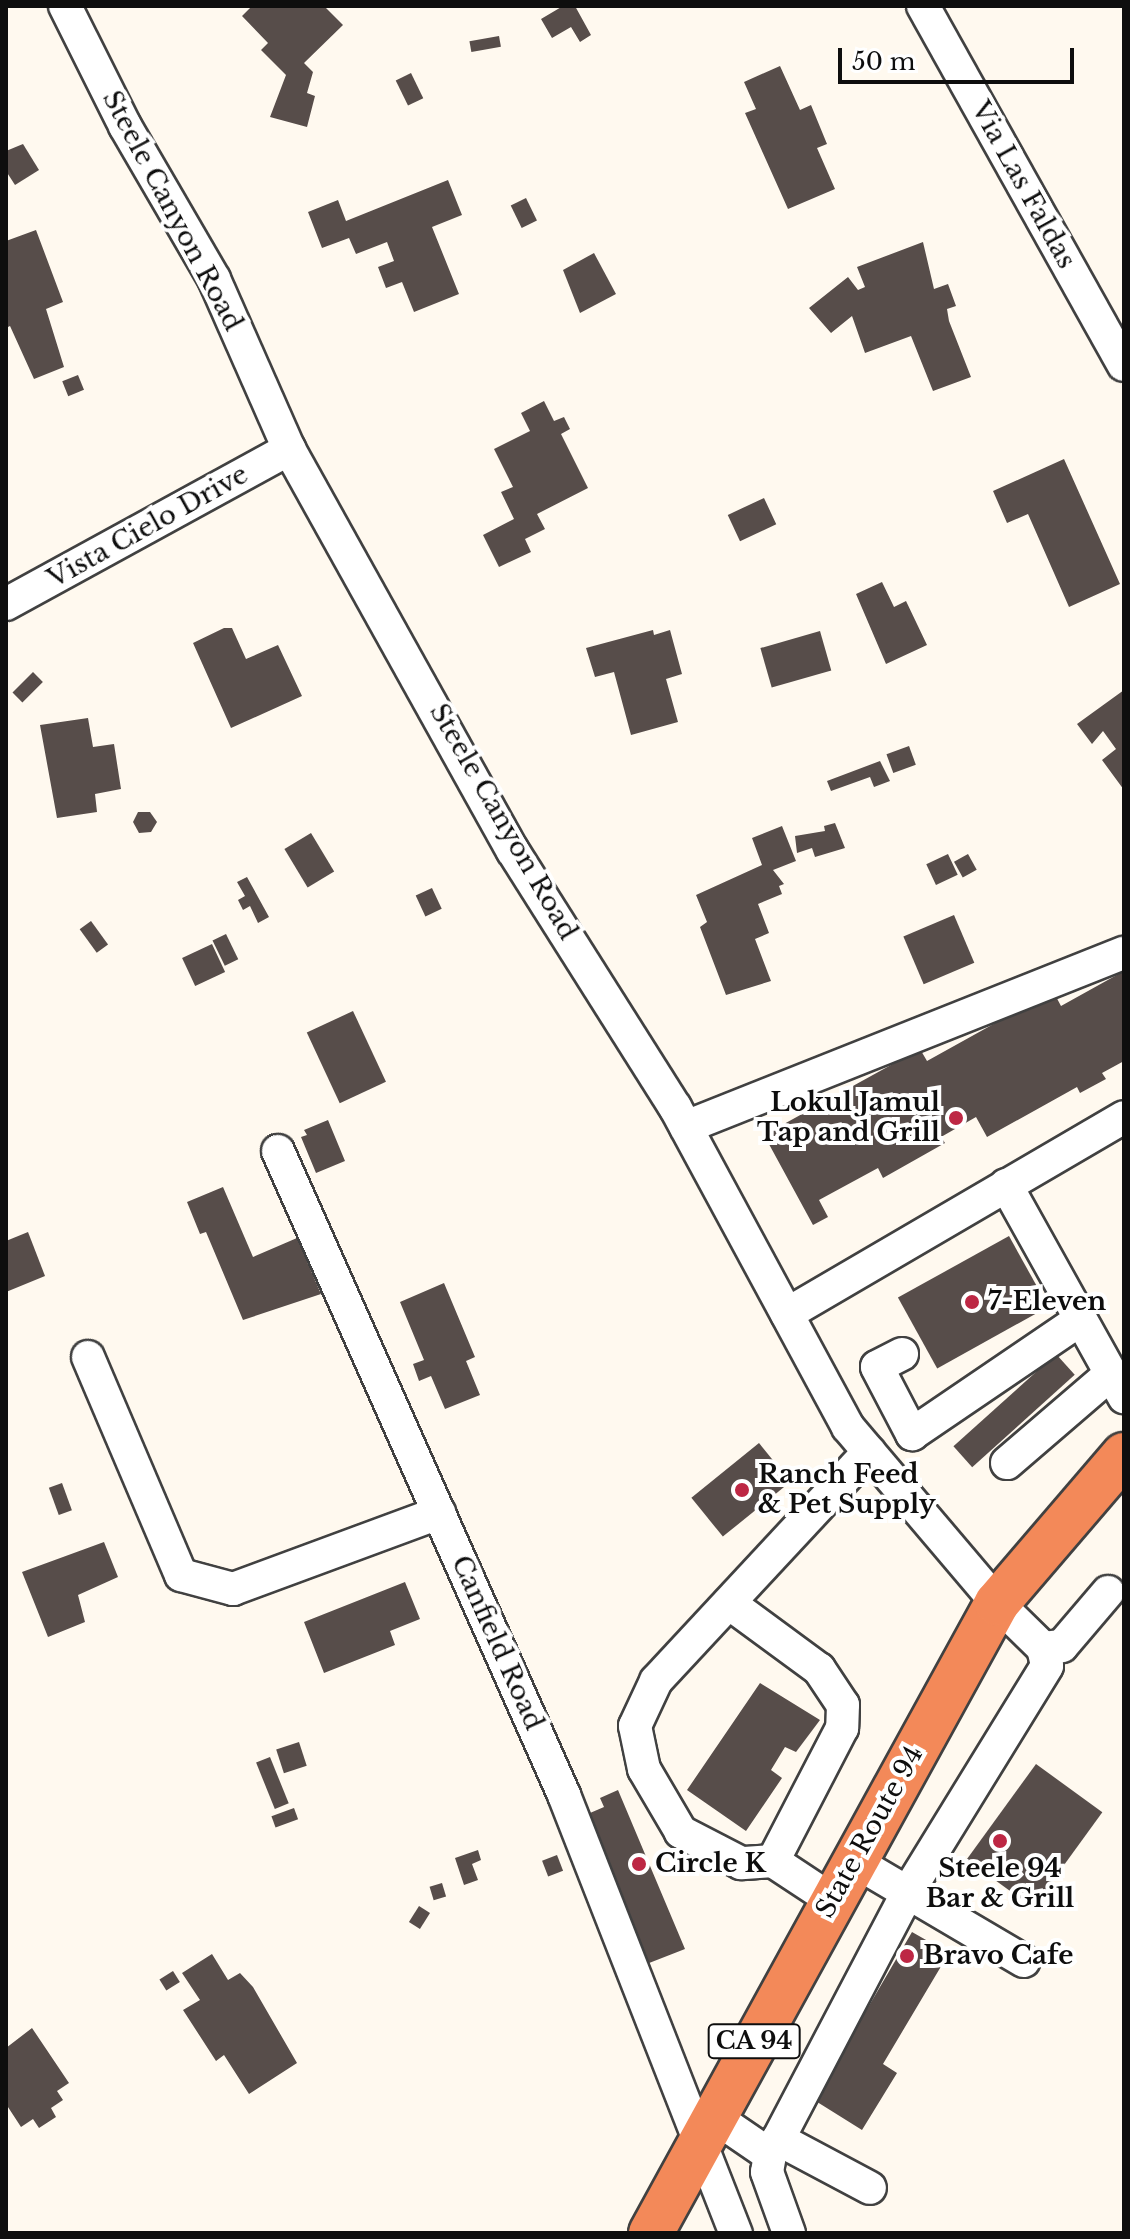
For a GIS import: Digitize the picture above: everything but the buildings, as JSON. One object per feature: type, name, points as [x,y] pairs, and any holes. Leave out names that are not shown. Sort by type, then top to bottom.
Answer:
[{"type":"highway","name":"State Route 94","points":[[651,2233],[997,1603],[1124,1455]]},
{"type":"street","name":"Steele Canyon Road","points":[[65,6],[125,126],[214,279],[289,449],[513,851],[686,1127],[848,1427],[997,1603],[1043,1648]]},
{"type":"street","name":"Via Las Faldas","points":[[923,6],[1124,365]]},
{"type":"street","name":"Vista Cielo Drive","points":[[6,604],[289,449]]},
{"type":"street","points":[[686,1127],[1124,953]]},
{"type":"street","points":[[787,1314],[1124,1117]]},
{"type":"street","name":"Canfield Road","points":[[278,1151],[564,1795],[705,2130],[736,2233]]},
{"type":"street","points":[[1006,1185],[1116,1386],[1007,1463]]},
{"type":"street","points":[[902,1354],[877,1367],[912,1434],[1078,1321]]},
{"type":"street","points":[[88,1357],[181,1575],[233,1589],[439,1513]]},
{"type":"street","points":[[832,1900],[773,1861],[741,1863],[681,1832],[644,1769],[635,1726],[656,1681],[869,1452]]},
{"type":"street","points":[[789,2233],[767,2172],[774,2147],[908,1892],[1047,1666],[1043,1648],[1062,1646],[1108,1592]]},
{"type":"street","points":[[729,1603],[819,1669],[843,1705],[842,1728],[773,1861]]},
{"type":"street","points":[[854,1861],[1024,1961]]},
{"type":"street","points":[[705,2130],[774,2147],[870,2188]]},
{"type":"place","name":"Lokul Jamul Tap and Grill","points":[[956,1118]]},
{"type":"place","name":"7-Eleven","points":[[972,1302]]},
{"type":"place","name":"Ranch Feed & Pet Supply","points":[[742,1490]]},
{"type":"place","name":"Steele 94 Bar & Grill","points":[[1000,1841]]},
{"type":"place","name":"Circle K","points":[[639,1864]]},
{"type":"place","name":"Bravo Cafe","points":[[907,1956]]}]
